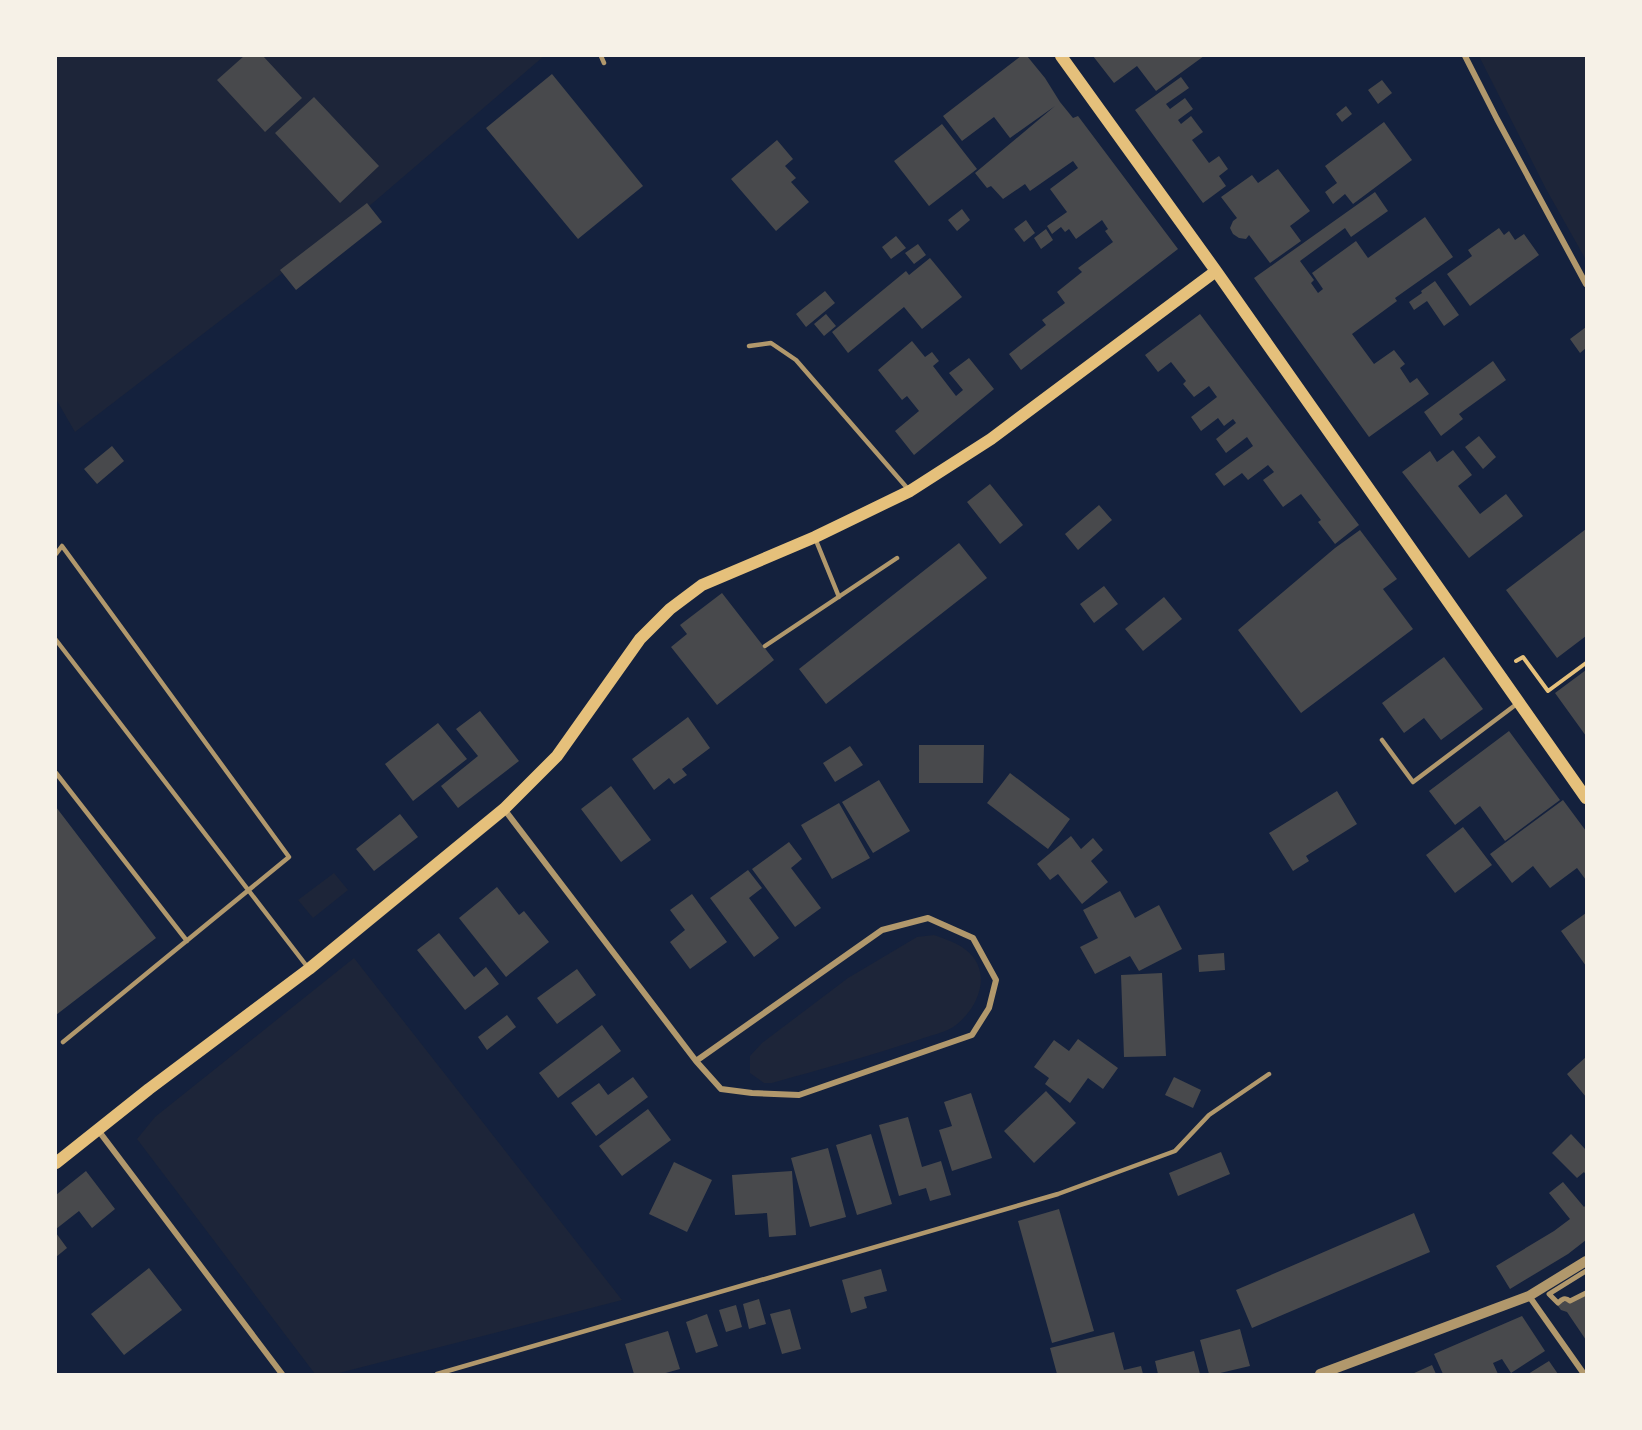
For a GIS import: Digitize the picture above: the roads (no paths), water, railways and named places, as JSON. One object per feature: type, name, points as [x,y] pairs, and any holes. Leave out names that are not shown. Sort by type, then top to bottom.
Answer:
[{"type":"main road","points":[[1061,56],[1216,271],[1587,798]]},
{"type":"main road","points":[[56,1163],[149,1089],[309,969],[504,809],[557,756],[640,639],[670,609],[702,585],[815,537],[910,491],[991,439],[1216,271]]},
{"type":"street","points":[[1466,56],[1497,119],[1587,284]]},
{"type":"street","points":[[504,809],[696,1061],[721,1089],[752,1094],[799,1095],[972,1035],[989,1008],[996,980],[973,938],[928,918],[882,930],[696,1061]]},
{"type":"street","points":[[98,1130],[282,1374]]},
{"type":"street","points":[[1320,1374],[1529,1296],[1587,1261]]},
{"type":"street","points":[[1587,1270],[1549,1294],[1558,1303],[1563,1299],[1570,1300],[1587,1293]]},
{"type":"street","points":[[1529,1296],[1584,1374]]},
{"type":"lane","points":[[602,56],[604,63]]},
{"type":"lane","points":[[749,345],[771,343],[796,360],[910,491]]},
{"type":"lane","points":[[815,537],[839,597]]},
{"type":"lane","points":[[56,554],[62,546],[289,857],[63,1042]]},
{"type":"lane","points":[[765,646],[897,558]]},
{"type":"lane","points":[[56,640],[309,969]]},
{"type":"lane","points":[[1382,740],[1413,782],[1519,702]]},
{"type":"lane","points":[[56,772],[187,941]]},
{"type":"lane","points":[[437,1374],[1058,1194],[1175,1151],[1209,1115],[1269,1074]]}]
